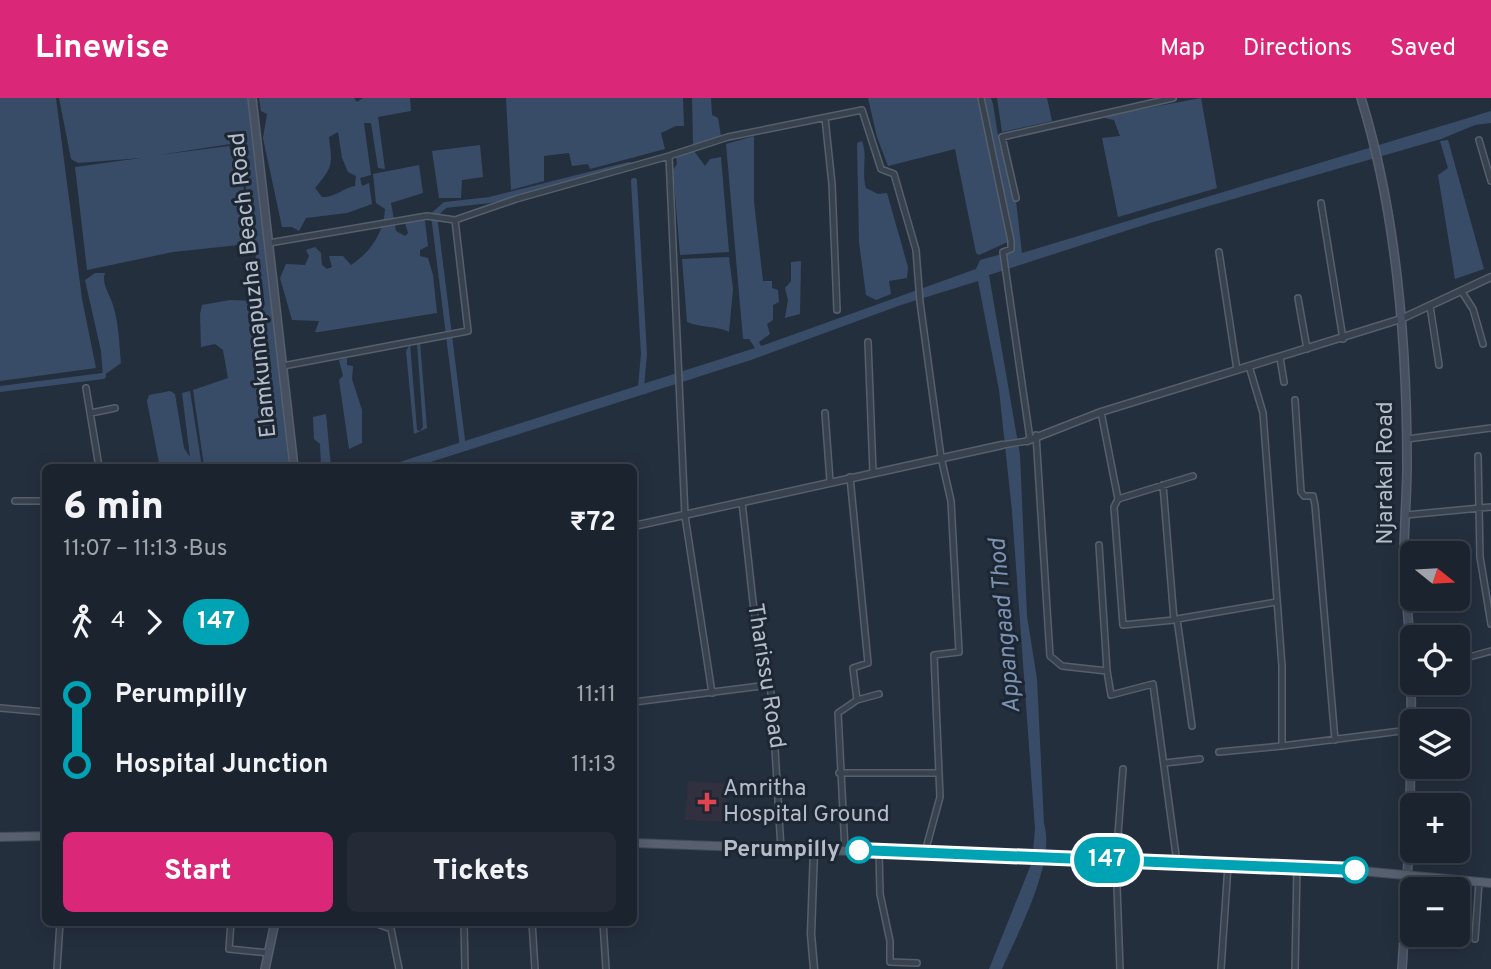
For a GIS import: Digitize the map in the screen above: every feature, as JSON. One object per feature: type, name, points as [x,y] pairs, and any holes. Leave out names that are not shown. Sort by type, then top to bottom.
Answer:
[{"type":"main road","name":"Elamkunnapuzha Beach Road","points":[[253,98],[294,464]]},
{"type":"main road","name":"Njarakal Road","points":[[1361,98],[1378,157],[1401,319],[1407,439],[1404,555],[1408,625]]},
{"type":"main road","name":"Njarakal Road","points":[[1402,969],[1408,876],[1409,779]]},
{"type":"main road","points":[[0,836],[42,836]]},
{"type":"main road","points":[[637,843],[1297,867],[1491,883]]},
{"type":"main road","points":[[265,969],[274,926]]},
{"type":"street","points":[[981,98],[1011,241],[1011,249],[1003,252],[1031,439],[1050,656],[1062,666],[1107,671]]},
{"type":"street","points":[[1016,198],[1002,137],[1173,98]]},
{"type":"street","points":[[270,243],[427,216],[455,220],[516,199],[728,137],[862,110],[881,169],[894,174],[916,250],[918,287],[940,457],[951,501],[959,652],[934,655],[940,797],[925,852]]},
{"type":"street","points":[[825,118],[832,184],[838,310]]},
{"type":"street","points":[[1479,140],[1491,181]]},
{"type":"street","points":[[669,156],[681,371],[685,516],[712,693]]},
{"type":"street","points":[[1321,203],[1343,339]]},
{"type":"street","points":[[283,366],[468,331],[455,220]]},
{"type":"street","points":[[1219,252],[1237,370]]},
{"type":"street","points":[[637,525],[1031,439],[1101,412],[1401,319],[1491,277]]},
{"type":"street","points":[[1462,292],[1473,309],[1483,344]]},
{"type":"street","points":[[1298,299],[1307,349]]},
{"type":"street","points":[[1430,306],[1439,365]]},
{"type":"street","points":[[868,342],[873,472]]},
{"type":"street","points":[[1280,358],[1284,382]]},
{"type":"street","points":[[1249,366],[1263,413],[1282,666],[1282,746]]},
{"type":"street","points":[[86,388],[98,464]]},
{"type":"street","points":[[1295,400],[1301,492],[1304,496],[1313,496],[1315,505],[1335,740]]},
{"type":"street","points":[[90,413],[115,408]]},
{"type":"street","points":[[1101,412],[1118,499],[1114,507],[1123,625],[1276,602]]},
{"type":"street","points":[[825,414],[830,481]]},
{"type":"street","points":[[1407,439],[1491,428]]},
{"type":"street","points":[[1478,456],[1480,557],[1491,624]]},
{"type":"street","points":[[1118,499],[1193,476]]},
{"type":"street","points":[[850,477],[868,663],[853,668],[857,700]]},
{"type":"street","points":[[1163,485],[1176,619],[1192,726]]},
{"type":"street","points":[[15,501],[42,501]]},
{"type":"street","name":"Tharissu Road","points":[[742,502],[754,611],[769,685],[778,756],[782,850]]},
{"type":"street","points":[[1406,515],[1491,508]]},
{"type":"street","points":[[1099,545],[1111,695],[1153,684],[1177,863]]},
{"type":"street","points":[[1470,657],[1491,651]]},
{"type":"street","points":[[637,702],[769,685]]},
{"type":"street","points":[[845,850],[838,713],[857,700],[879,694]]},
{"type":"street","points":[[0,708],[42,712]]},
{"type":"street","points":[[1219,752],[1400,731]]},
{"type":"street","points":[[1165,764],[1200,759]]},
{"type":"street","points":[[1120,969],[1116,860],[1123,769]]},
{"type":"street","points":[[839,773],[939,773]]},
{"type":"street","points":[[814,850],[811,934],[814,969]]},
{"type":"street","points":[[879,850],[880,894],[890,941],[890,962],[918,962]]},
{"type":"street","points":[[1222,969],[1228,865]]},
{"type":"street","points":[[1295,969],[1297,867]]},
{"type":"street","points":[[1475,939],[1479,882]]},
{"type":"street","points":[[57,969],[60,926]]},
{"type":"street","points":[[231,926],[229,949],[270,954]]},
{"type":"street","points":[[383,926],[391,929],[399,969]]},
{"type":"street","points":[[464,926],[465,969]]},
{"type":"street","points":[[532,926],[535,969]]},
{"type":"street","points":[[603,926],[606,969]]},
{"type":"shaded area","name":"Amritha Hospital Ground","points":[[688,781],[728,784],[725,822],[685,820]]},
{"type":"water","points":[[0,98],[56,98],[82,299],[96,368],[0,381]]},
{"type":"water","points":[[59,98],[250,98],[289,464],[204,464],[193,390],[228,378],[223,350],[215,344],[201,347],[202,305],[230,300],[257,301],[261,331],[258,287],[261,249],[254,239],[248,216],[251,239],[239,245],[173,252],[87,270],[75,167],[141,158],[78,163],[71,159]],"holes":[[[237,143],[245,169],[247,211],[243,184],[229,146],[159,155]],[[262,345],[263,356],[270,358],[269,380],[267,369],[254,367],[253,353]]]},
{"type":"water","points":[[259,98],[354,98],[357,102],[363,98],[410,98],[411,111],[378,117],[385,169],[378,168],[371,123],[364,123],[371,175],[360,178],[362,186],[369,183],[372,204],[347,213],[306,218],[299,231],[292,227],[282,227],[263,138],[267,114],[261,111]],"holes":[[[338,132],[342,158],[348,172],[356,176],[355,186],[322,197],[315,188],[330,164],[329,137]]]},
{"type":"water","points":[[506,98],[683,98],[684,126],[676,126],[661,133],[665,149],[590,169],[588,164],[572,166],[569,153],[544,156],[544,181],[511,190]]},
{"type":"water","points":[[692,98],[711,98],[712,115],[718,118],[721,136],[693,145]]},
{"type":"water","points":[[868,98],[981,98],[1008,242],[979,255],[976,253],[955,149],[888,166],[877,137]]},
{"type":"water","points":[[984,98],[991,98],[993,104],[999,142],[1016,201],[1022,253],[1491,111],[1491,123],[1475,125],[1441,139],[1150,223],[989,275],[1020,455],[1027,616],[1037,679],[1046,840],[1045,857],[1034,897],[1002,969],[989,969],[1032,862],[1035,829],[1012,511],[999,390],[978,281],[901,305],[751,360],[424,464],[393,464],[755,348],[749,339],[743,339],[726,144],[754,136],[754,202],[763,281],[772,281],[772,288],[778,290],[779,302],[773,305],[773,320],[767,324],[770,334],[759,342],[761,346],[976,269],[980,260],[1013,251]]},
{"type":"water","points":[[997,98],[1047,98],[1052,121],[1002,132]]},
{"type":"water","points":[[1201,98],[1217,188],[1118,217],[1102,138],[1120,136],[1114,120],[1100,117]]},
{"type":"water","points":[[1448,140],[1484,269],[1455,279],[1438,175],[1448,168],[1440,141]]},
{"type":"water","points":[[862,141],[866,188],[878,194],[887,193],[908,267],[907,278],[889,281],[891,294],[876,300],[866,295],[859,242],[857,143]]},
{"type":"water","points":[[480,145],[483,177],[462,180],[461,198],[439,198],[432,151]]},
{"type":"water","points":[[694,151],[705,166],[710,159],[721,157],[729,252],[680,255],[673,170],[677,164],[676,156]]},
{"type":"water","points":[[419,165],[423,193],[391,203],[396,231],[405,236],[408,233],[404,219],[421,218],[425,221],[428,246],[420,250],[420,256],[428,258],[433,275],[437,313],[319,332],[315,332],[319,321],[292,320],[280,278],[286,264],[305,265],[309,256],[306,250],[315,247],[321,253],[322,265],[327,269],[332,267],[329,256],[343,256],[351,265],[358,260],[375,241],[384,217],[385,209],[376,203],[373,174]]},
{"type":"water","points":[[729,257],[733,289],[729,332],[687,322],[682,259]]},
{"type":"water","points":[[801,261],[800,314],[785,318],[788,300],[785,288],[791,281],[791,262]]},
{"type":"water","points":[[95,273],[105,273],[105,285],[116,319],[121,363],[103,376],[101,351],[85,280]]},
{"type":"water","points":[[420,342],[427,428],[414,434],[406,351],[410,344],[417,430],[420,431],[423,427],[417,343]]},
{"type":"water","points":[[347,358],[347,365],[353,366],[352,379],[362,410],[362,443],[349,449],[339,380],[343,376],[339,360]]},
{"type":"water","points":[[170,391],[175,394],[184,448],[190,457],[182,393],[190,391],[202,464],[158,464],[147,401],[149,395]]},
{"type":"water","points":[[326,414],[331,464],[321,464],[320,444],[314,439],[313,417]]},
{"type":"waterway","points":[[463,448],[434,215],[445,205],[490,200],[629,165]]},
{"type":"waterway","points":[[634,181],[644,354],[641,387],[645,391]]},
{"type":"waterway","points":[[257,240],[260,267]]},
{"type":"waterway","points":[[0,389],[103,376]]},
{"type":"bus line","name":"147","points":[[859,850],[1355,870]]},
{"type":"place","name":"Amritha Hospital Ground","points":[[707,802]]},
{"type":"place","name":"Perumpilly","points":[[859,850]]},
{"type":"water label","name":"Appangaad Thod","points":[[1006,626]]}]
